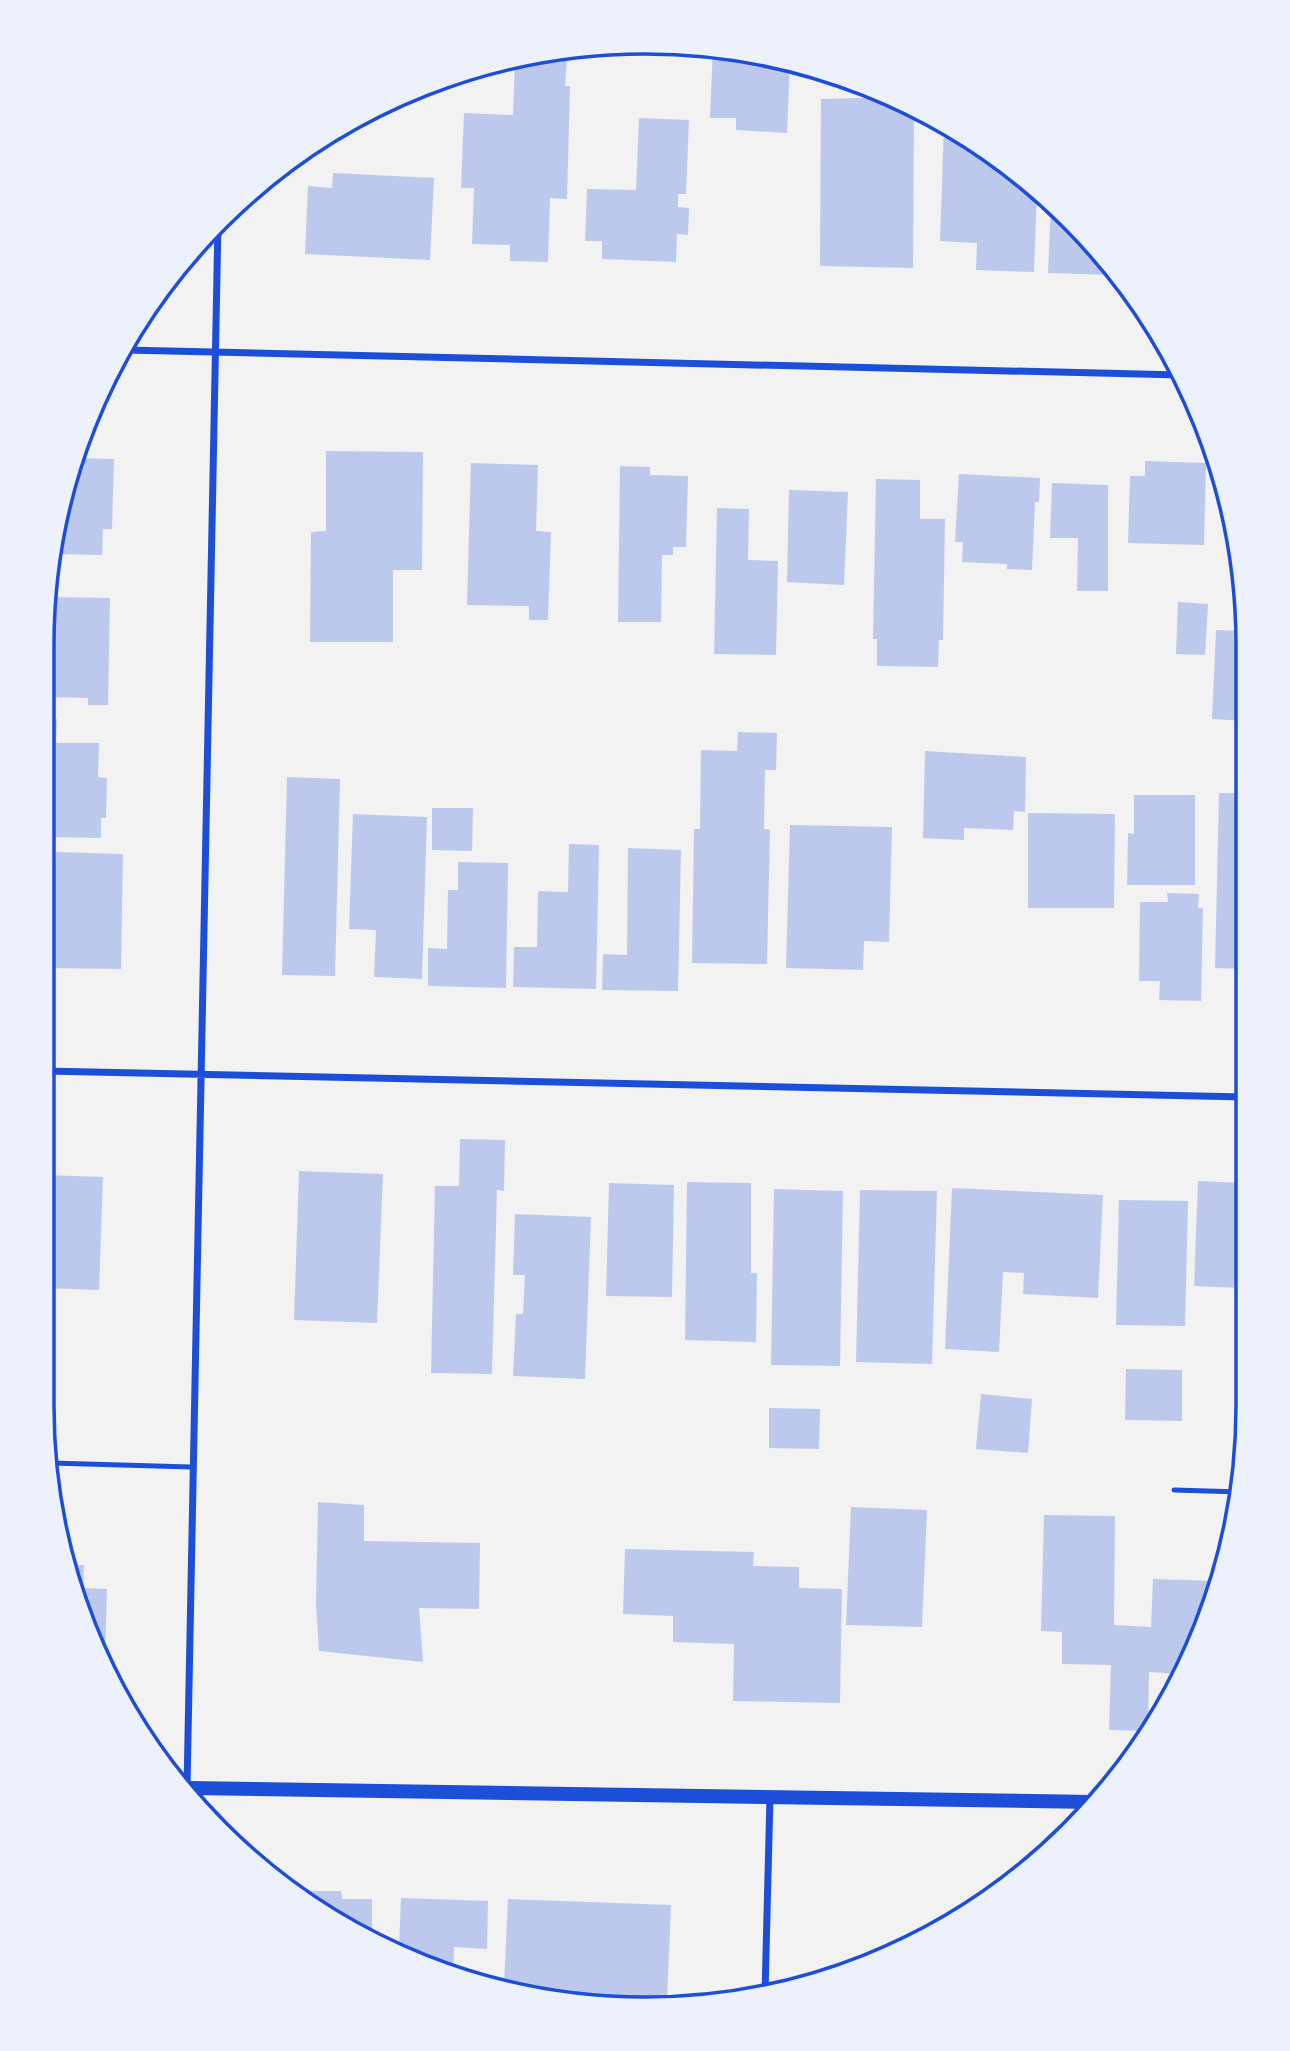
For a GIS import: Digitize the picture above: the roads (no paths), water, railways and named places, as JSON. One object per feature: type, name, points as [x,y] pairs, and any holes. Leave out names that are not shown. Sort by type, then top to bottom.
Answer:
[{"type":"main road","points":[[194,1788],[495,1795],[1084,1802]]},
{"type":"street","points":[[187,1779],[191,1467],[218,237]]},
{"type":"street","points":[[132,351],[1170,375]]},
{"type":"street","points":[[54,1071],[1236,1097]]},
{"type":"street","points":[[765,1984],[770,1797]]},
{"type":"lane","points":[[57,1463],[191,1467]]},
{"type":"lane","points":[[1174,1490],[1229,1492]]}]
